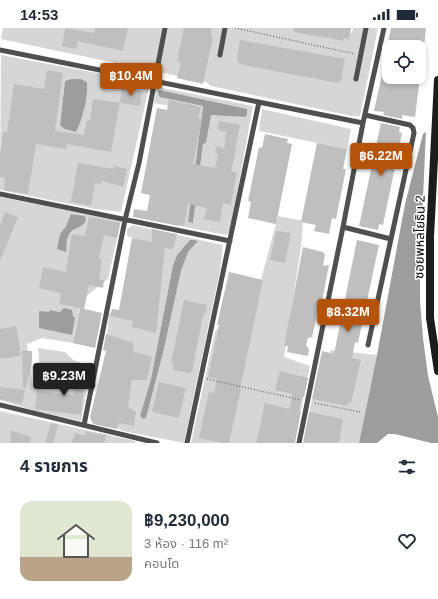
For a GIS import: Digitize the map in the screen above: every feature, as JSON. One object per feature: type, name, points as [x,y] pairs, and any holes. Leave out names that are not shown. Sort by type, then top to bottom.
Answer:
[{"type":"street","name":"ซอยพหลโยธิน 2","points":[[438,80],[430,259],[430,318],[438,371]]},
{"type":"lane","points":[[84,425],[125,220],[139,163],[165,28]]},
{"type":"lane","points":[[220,55],[225,28]]},
{"type":"lane","points":[[356,79],[366,28]]},
{"type":"lane","points":[[299,443],[363,123],[384,28]]},
{"type":"lane","points":[[0,50],[363,123]]},
{"type":"lane","points":[[188,443],[259,102]]},
{"type":"lane","points":[[365,115],[410,125],[413,128],[414,133],[368,345]]},
{"type":"lane","points":[[0,194],[230,241]]},
{"type":"lane","points":[[343,227],[391,239]]},
{"type":"lane","points":[[0,405],[84,425],[140,441],[157,443]]},
{"type":"path","points":[[235,28],[360,55]]},
{"type":"path","points":[[201,378],[360,412]]},
{"type":"shaded area","points":[[3,28],[331,28],[352,33],[353,28],[378,28],[360,116],[352,116],[211,86],[206,82],[1,39]]},
{"type":"shaded area","points":[[1,55],[150,83],[121,212],[95,209],[0,190]],"holes":[[[71,79],[81,79],[87,82],[87,95],[83,113],[76,131],[60,125],[65,81]]]},
{"type":"shaded area","points":[[71,79],[81,79],[87,82],[87,95],[81,120],[76,132],[65,129],[60,125],[65,81]]},
{"type":"shaded area","points":[[157,87],[253,106],[230,231],[226,235],[180,226],[197,111],[154,103]],"holes":[[[160,97],[247,114],[245,117],[211,114],[206,143],[203,144],[193,223],[188,222],[203,106]]]},
{"type":"shaded area","points":[[159,90],[247,109],[247,115],[245,117],[211,115],[206,143],[203,144],[193,223],[188,222],[203,106],[160,97],[158,94]]},
{"type":"shaded area","points":[[262,109],[351,129],[347,149],[259,131]]},
{"type":"shaded area","points":[[438,123],[438,443],[431,443],[395,434],[388,434],[377,443],[359,443],[405,204],[423,134]]},
{"type":"shaded area","points":[[0,197],[121,221],[108,279],[81,300],[73,343],[42,338],[27,344],[33,388],[56,389],[58,379],[53,374],[40,370],[38,348],[65,352],[73,360],[91,367],[81,421],[32,410],[0,400]],"holes":[[[71,214],[85,216],[86,220],[82,225],[71,232],[67,239],[66,251],[60,234],[66,226]],[[50,310],[60,312],[39,328],[39,312],[49,312]]]},
{"type":"shaded area","points":[[71,214],[85,216],[86,220],[82,225],[71,232],[67,239],[66,252],[57,249],[60,234],[66,226]]},
{"type":"shaded area","points":[[278,216],[303,221],[301,247],[284,357],[310,366],[294,443],[191,443],[215,332],[225,318],[257,295]]},
{"type":"shaded area","points":[[132,225],[223,245],[220,270],[184,443],[123,431],[116,427],[107,339],[109,313],[133,318],[148,244],[127,236],[127,230]],"holes":[[[197,242],[188,251],[181,271],[163,353],[146,418],[143,419],[140,416],[151,379],[173,265],[177,256],[184,247]]]},
{"type":"shaded area","points":[[190,240],[198,241],[188,252],[181,271],[163,353],[146,418],[143,419],[140,416],[151,379],[173,265],[177,255]]},
{"type":"shaded area","points":[[64,308],[72,310],[75,318],[72,335],[39,328],[39,311],[49,312],[50,310],[60,312]]},
{"type":"shaded area","points":[[331,350],[377,355],[359,443],[304,443],[311,403]]},
{"type":"shaded area","points":[[0,411],[135,441],[135,443],[0,443]]},
{"type":"pier","points":[[438,121],[438,417],[428,376],[423,338],[420,301],[420,267],[426,130]]},
{"type":"building","points":[[65,28],[94,33],[95,28],[128,28],[123,51],[78,41],[76,49],[62,46]]},
{"type":"building","points":[[184,28],[212,28],[211,36],[213,37],[203,84],[177,78],[181,62],[177,61]]},
{"type":"building","points":[[294,28],[351,28],[349,39],[344,38],[343,41],[294,32]]},
{"type":"building","points":[[391,28],[426,28],[425,40],[388,40]]},
{"type":"building","points":[[240,40],[345,59],[341,81],[337,83],[239,64],[237,58]]},
{"type":"building","points":[[47,70],[63,73],[55,131],[84,135],[87,120],[90,120],[93,99],[120,103],[111,152],[67,144],[66,149],[36,144],[28,194],[4,190],[5,178],[0,177],[0,153],[3,132],[7,132],[14,84],[44,89]]},
{"type":"building","points":[[382,74],[382,84],[419,84],[415,117],[402,115],[402,119],[383,115],[384,112],[374,111]]},
{"type":"building","points":[[122,88],[142,91],[140,106],[120,103]]},
{"type":"building","points":[[169,100],[201,107],[198,118],[202,119],[193,164],[215,168],[218,154],[215,153],[217,146],[224,148],[226,132],[218,130],[219,121],[240,125],[231,171],[237,172],[231,205],[223,203],[220,222],[204,219],[207,208],[188,204],[184,226],[133,217],[134,209],[147,211],[150,195],[141,193],[157,108],[167,110]]},
{"type":"building","points":[[381,123],[400,127],[399,132],[402,133],[383,225],[379,224],[378,230],[359,226]]},
{"type":"building","points":[[265,134],[288,139],[287,143],[292,144],[276,224],[248,218],[251,202],[248,201],[259,147],[262,148]]},
{"type":"building","points":[[317,143],[347,149],[343,169],[346,169],[336,219],[332,218],[329,234],[314,231],[316,225],[301,222]]},
{"type":"building","points":[[78,163],[113,169],[114,166],[127,169],[123,187],[102,181],[101,184],[95,183],[91,206],[71,202]]},
{"type":"building","points":[[5,212],[18,217],[0,261],[0,225]]},
{"type":"building","points":[[89,217],[120,223],[117,238],[104,235],[99,259],[102,260],[99,279],[104,280],[103,288],[89,285],[84,309],[59,304],[61,293],[39,288],[43,267],[66,272],[72,234],[85,236]]},
{"type":"building","points":[[152,229],[177,234],[173,249],[165,248],[156,333],[132,327],[133,321],[110,316],[112,309],[119,310],[132,238],[152,242]]},
{"type":"building","points":[[276,231],[291,233],[285,263],[270,260]]},
{"type":"building","points":[[357,240],[379,245],[358,343],[355,342],[352,358],[361,360],[351,403],[348,402],[347,406],[312,399],[322,351],[334,354]]},
{"type":"building","points":[[303,247],[323,252],[325,255],[323,266],[329,265],[321,307],[319,306],[312,337],[308,338],[306,345],[309,349],[308,356],[287,352],[288,346],[284,346]]},
{"type":"building","points":[[229,272],[263,280],[229,443],[222,443],[199,438],[209,392],[214,393],[217,379],[208,377],[219,325],[217,325]]},
{"type":"building","points":[[184,300],[207,305],[206,313],[203,315],[192,372],[190,373],[173,370],[174,364],[171,363]]},
{"type":"building","points":[[80,308],[102,313],[95,348],[73,343]]},
{"type":"building","points":[[16,326],[21,356],[0,359],[0,329]]},
{"type":"building","points":[[106,334],[134,343],[133,352],[152,356],[147,380],[132,380],[128,407],[136,412],[134,426],[119,423],[117,429],[93,424],[90,417],[106,351],[103,350]]},
{"type":"building","points":[[22,351],[32,351],[32,361],[26,388],[23,388]]},
{"type":"building","points":[[77,364],[86,365],[81,415],[35,409],[37,391],[73,395]]},
{"type":"building","points":[[280,371],[308,378],[299,411],[301,411],[295,443],[256,443],[265,403],[289,409],[293,394],[275,390]]},
{"type":"building","points":[[159,382],[186,388],[179,418],[152,412]]},
{"type":"building","points":[[0,387],[25,390],[22,404],[0,399]]},
{"type":"building","points":[[309,412],[343,419],[339,443],[303,443]]},
{"type":"building","points":[[51,423],[58,425],[53,443],[45,443]]},
{"type":"building","points":[[11,430],[31,437],[30,443],[10,443]]},
{"type":"building","points":[[86,431],[106,435],[104,443],[71,443],[75,433],[85,436]]}]
